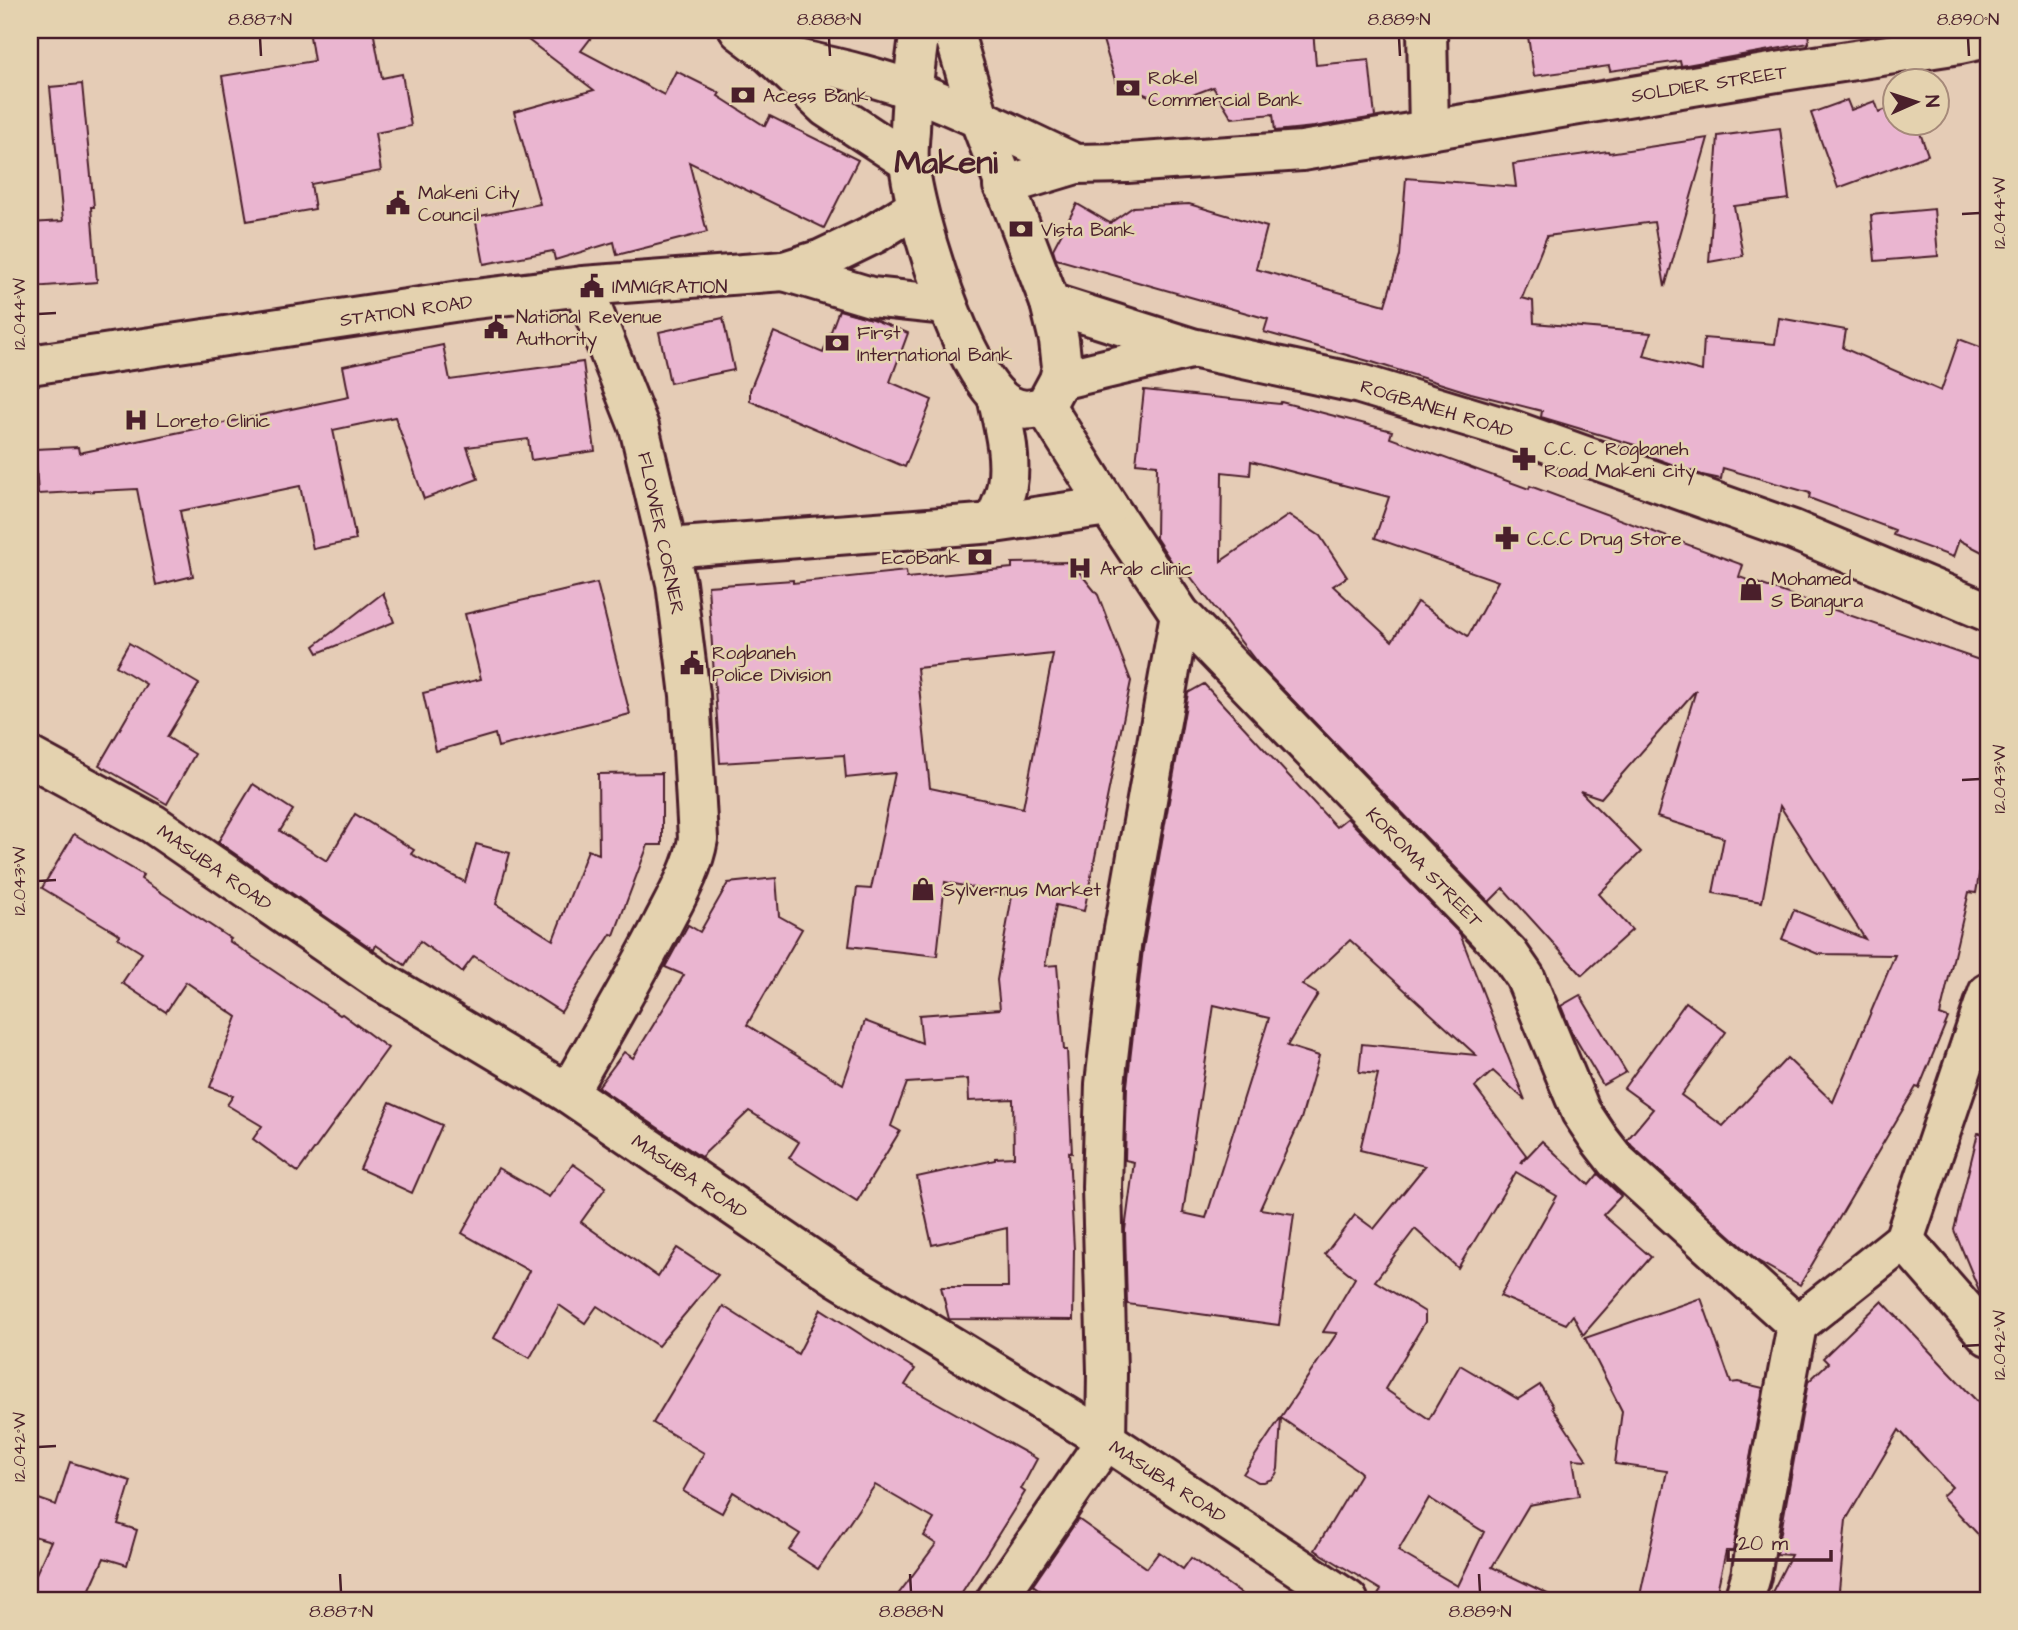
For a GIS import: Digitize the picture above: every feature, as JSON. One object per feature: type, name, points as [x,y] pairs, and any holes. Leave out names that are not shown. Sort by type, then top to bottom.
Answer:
[{"type":"street","points":[[920,30],[911,90],[909,162],[917,207],[947,305],[971,358],[997,396],[1020,410],[1032,410],[1052,393],[1192,348]]},
{"type":"street","points":[[953,30],[1003,186],[1050,303],[1062,355],[1062,367],[1052,393]]},
{"type":"street","points":[[1427,30],[1429,130]]},
{"type":"street","name":"SOLDIER STREET","points":[[1003,186],[1076,164],[1302,151],[1988,38]]},
{"type":"street","points":[[753,41],[827,108],[909,162]]},
{"type":"street","name":"SOLDIER STREET","points":[[753,41],[911,90],[979,118],[1076,164]]},
{"type":"street","name":"STATION ROAD","points":[[30,365],[467,300],[583,286],[784,271],[841,250],[874,234],[917,207]]},
{"type":"street","name":"STATION ROAD","points":[[784,271],[871,297],[947,305]]},
{"type":"street","name":"FLOWER CORNER","points":[[568,1093],[635,977],[688,874],[698,839],[690,695],[676,583],[639,427],[583,286]]},
{"type":"street","name":"ROGBANEH ROAD","points":[[1050,303],[1192,348],[1360,384],[1509,429],[1793,530],[1988,612]]},
{"type":"street","name":"KOROMA STREET","points":[[1052,393],[1108,506],[1181,614],[1509,954],[1525,977],[1581,1112],[1616,1161],[1797,1325]]},
{"type":"street","points":[[994,523],[1003,502],[1008,461],[997,396]]},
{"type":"street","points":[[668,548],[994,523],[1108,506]]},
{"type":"street","points":[[996,1600],[1107,1440],[1102,1187],[1105,1084],[1121,946],[1181,614]]},
{"type":"street","name":"MASUBA ROAD","points":[[30,757],[153,824],[379,980],[568,1093],[839,1278],[1107,1440],[1348,1600]]},
{"type":"street","points":[[1744,1600],[1751,1576],[1797,1325],[1904,1240],[1988,993]]},
{"type":"street","points":[[1904,1240],[1988,1336]]},
{"type":"building","points":[[309,30],[373,30],[382,78],[402,74],[411,126],[375,133],[381,171],[311,184],[315,209],[247,221],[222,76],[314,61]]},
{"type":"building","points":[[515,30],[597,30],[581,51],[664,95],[676,71],[720,93],[718,96],[765,126],[770,116],[858,160],[824,228],[689,162],[707,232],[617,255],[614,242],[555,260],[553,251],[484,264],[475,217],[540,204],[514,112],[594,90]]},
{"type":"building","points":[[1100,30],[1265,30],[1265,34],[1313,30],[1316,65],[1369,60],[1375,117],[1275,131],[1273,114],[1232,118],[1213,87],[1169,104],[1116,83]]},
{"type":"building","points":[[1527,30],[1808,30],[1809,43],[1681,66],[1680,61],[1610,71],[1609,66],[1534,76]]},
{"type":"building","points":[[82,84],[94,207],[91,207],[97,282],[33,287],[30,223],[63,221],[50,87]]},
{"type":"building","points":[[1847,100],[1851,110],[1875,101],[1879,112],[1882,111],[1882,136],[1921,136],[1928,155],[1838,188],[1811,113]]},
{"type":"building","points":[[1780,128],[1789,199],[1734,206],[1743,256],[1709,262],[1718,136]]},
{"type":"building","points":[[1708,138],[1665,287],[1654,222],[1547,236],[1522,298],[1533,301],[1534,323],[1651,333],[1644,356],[1702,371],[1704,338],[1775,344],[1779,318],[1846,330],[1843,348],[1941,391],[1959,339],[1988,350],[1988,555],[1959,540],[1953,557],[1893,535],[1895,530],[1809,498],[1810,493],[1723,468],[1721,479],[1702,475],[1646,455],[1648,449],[1541,417],[1542,411],[1264,332],[1268,319],[1056,259],[1053,249],[1077,204],[1110,223],[1133,207],[1189,204],[1267,227],[1256,269],[1385,305],[1400,256],[1406,178],[1516,187],[1513,164]]},
{"type":"building","points":[[1934,209],[1938,256],[1875,261],[1871,215]]},
{"type":"building","points":[[839,310],[908,333],[890,382],[932,400],[905,467],[750,401],[750,390],[774,332],[823,353]]},
{"type":"building","points":[[723,318],[734,370],[670,383],[659,332]]},
{"type":"building","points":[[443,345],[450,380],[583,362],[595,451],[531,460],[528,439],[467,447],[478,479],[424,499],[395,417],[333,430],[356,540],[313,549],[300,486],[180,511],[193,576],[156,585],[137,489],[38,494],[35,449],[78,447],[79,453],[349,397],[343,366]]},
{"type":"building","points":[[1144,390],[1281,402],[1392,431],[1390,438],[1529,489],[1530,486],[1743,565],[1739,577],[1988,663],[1988,833],[1986,832],[1976,893],[1969,892],[1940,1015],[1948,1018],[1919,1088],[1916,1087],[1800,1285],[1758,1261],[1632,1146],[1627,1140],[1653,1109],[1624,1088],[1686,1002],[1726,1032],[1681,1095],[1723,1126],[1787,1058],[1833,1102],[1895,955],[1818,954],[1782,939],[1794,910],[1865,939],[1780,806],[1762,902],[1713,893],[1724,838],[1657,817],[1696,690],[1601,798],[1580,791],[1641,852],[1599,894],[1632,930],[1582,975],[1503,888],[1489,902],[1259,665],[1190,576],[1181,576],[1156,538],[1157,465],[1136,463]],"holes":[[[1251,461],[1389,497],[1375,538],[1498,581],[1468,636],[1417,602],[1392,641],[1333,586],[1347,577],[1320,536],[1289,515],[1221,561],[1222,472],[1250,475]]]},
{"type":"building","points":[[1071,562],[1098,595],[1131,681],[1084,911],[1056,905],[1045,966],[1057,965],[1064,1050],[1067,1050],[1072,1153],[1069,1152],[1074,1249],[1073,1320],[949,1319],[941,1287],[1008,1287],[1007,1228],[932,1245],[917,1177],[995,1158],[1014,1157],[1013,1099],[969,1101],[968,1079],[907,1083],[891,1126],[900,1131],[857,1201],[789,1158],[799,1142],[749,1111],[701,1157],[598,1087],[624,1052],[633,1058],[684,975],[665,967],[688,925],[700,932],[728,883],[776,878],[779,916],[802,929],[747,1025],[843,1084],[865,1021],[922,1043],[919,1015],[1000,1009],[997,980],[1012,896],[945,882],[937,956],[849,946],[857,888],[871,889],[895,773],[846,778],[844,755],[720,763],[708,586],[793,580],[793,583],[906,571],[907,578],[1012,568],[1012,563]],"holes":[[[1053,654],[1023,808],[930,788],[917,668]]]},
{"type":"building","points":[[597,583],[630,714],[498,747],[495,734],[436,751],[423,693],[481,679],[465,614]]},
{"type":"building","points":[[383,593],[394,622],[318,653],[314,646]]},
{"type":"building","points":[[129,643],[199,684],[167,737],[195,754],[167,804],[99,765],[146,684],[116,666]]},
{"type":"building","points":[[1204,684],[1336,827],[1347,818],[1460,934],[1525,1100],[1493,1071],[1475,1087],[1526,1155],[1521,1163],[1542,1141],[1589,1185],[1598,1174],[1621,1196],[1603,1215],[1651,1257],[1583,1335],[1573,1315],[1566,1324],[1500,1296],[1557,1196],[1516,1172],[1458,1268],[1415,1229],[1375,1281],[1425,1312],[1425,1322],[1385,1389],[1429,1419],[1460,1365],[1518,1399],[1540,1385],[1587,1460],[1573,1459],[1579,1496],[1529,1505],[1492,1567],[1560,1600],[1375,1600],[1381,1590],[1315,1550],[1361,1473],[1359,1471],[1281,1418],[1276,1474],[1272,1479],[1258,1482],[1243,1474],[1337,1333],[1323,1332],[1355,1278],[1325,1254],[1355,1215],[1374,1229],[1425,1166],[1360,1150],[1378,1074],[1359,1072],[1362,1044],[1476,1055],[1350,940],[1302,985],[1318,994],[1287,1046],[1319,1056],[1301,1119],[1260,1209],[1294,1214],[1279,1325],[1127,1304],[1125,1230],[1134,1162],[1125,1160],[1127,1086],[1143,949],[1188,693]],"holes":[[[1214,1005],[1269,1018],[1206,1218],[1183,1213]],[[1429,1498],[1484,1532],[1458,1586],[1398,1551]]]},
{"type":"building","points":[[662,773],[662,845],[648,845],[614,935],[611,934],[561,1012],[474,956],[462,972],[420,941],[405,965],[376,945],[374,950],[218,842],[253,784],[293,810],[280,831],[327,861],[355,814],[414,850],[411,854],[465,882],[476,844],[510,853],[496,904],[553,940],[588,850],[599,854],[598,774]]},
{"type":"building","points":[[74,834],[143,875],[141,879],[388,1048],[298,1172],[253,1139],[262,1126],[227,1105],[233,1096],[210,1087],[237,1017],[186,982],[166,1012],[122,983],[142,953],[118,938],[120,935],[42,888]]},
{"type":"building","points":[[1580,995],[1626,1072],[1603,1085],[1571,1031],[1561,1006]]},
{"type":"building","points":[[390,1102],[442,1125],[412,1193],[360,1169]]},
{"type":"building","points":[[1978,1133],[1988,1134],[1988,1303],[1981,1295],[1954,1230]]},
{"type":"building","points":[[573,1164],[606,1187],[581,1222],[658,1277],[677,1248],[718,1275],[658,1346],[597,1306],[585,1323],[559,1305],[530,1358],[494,1338],[529,1271],[462,1233],[498,1168],[549,1197]]},
{"type":"building","points":[[1701,1298],[1731,1383],[1763,1388],[1733,1551],[1726,1551],[1715,1600],[1639,1600],[1667,1471],[1615,1464],[1622,1411],[1585,1338]]},
{"type":"building","points":[[1882,1301],[1988,1413],[1988,1545],[1942,1496],[1952,1487],[1899,1430],[1846,1520],[1838,1600],[1768,1600],[1791,1555],[1777,1554],[1808,1382],[1828,1363],[1823,1358]]},
{"type":"building","points":[[723,1306],[798,1354],[821,1309],[915,1369],[905,1385],[1037,1459],[1021,1489],[1025,1492],[957,1600],[894,1600],[936,1544],[924,1536],[934,1519],[875,1485],[818,1569],[789,1550],[800,1534],[733,1492],[722,1513],[683,1491],[704,1453],[653,1423]]},
{"type":"building","points":[[70,1462],[131,1481],[118,1524],[137,1530],[127,1565],[104,1558],[85,1600],[30,1600],[30,1587],[51,1541],[30,1535],[30,1496],[56,1505]]},
{"type":"building","points":[[1078,1519],[1147,1568],[1159,1552],[1183,1569],[1191,1558],[1250,1600],[1053,1600],[1033,1585]]},
{"type":"place","name":"Rokel Commercial Bank","points":[[1128,88]]},
{"type":"place","name":"Acess Bank","points":[[743,95]]},
{"type":"place","name":"Makeni City Council","points":[[398,203]]},
{"type":"place","name":"Vista Bank","points":[[1021,229]]},
{"type":"place","name":"IMMIGRATION","points":[[592,286]]},
{"type":"place","name":"National Revenue Authority","points":[[496,327]]},
{"type":"place","name":"First International Bank","points":[[837,343]]},
{"type":"place","name":"Loreto Clinic","points":[[136,420]]},
{"type":"place","name":"C.C. C Rogbaneh Road Makeni city","points":[[1524,459]]},
{"type":"place","name":"C.C.C Drug Store","points":[[1507,538]]},
{"type":"place","name":"EcoBank","points":[[980,557]]},
{"type":"place","name":"Arab clinic","points":[[1080,568]]},
{"type":"place","name":"Mohamed S Bangura","points":[[1751,589]]},
{"type":"place","name":"Rogbaneh Police Division","points":[[692,663]]},
{"type":"place","name":"Sylvernus Market","points":[[923,889]]},
{"type":"district","name":"Makeni","points":[[946,161]]}]
